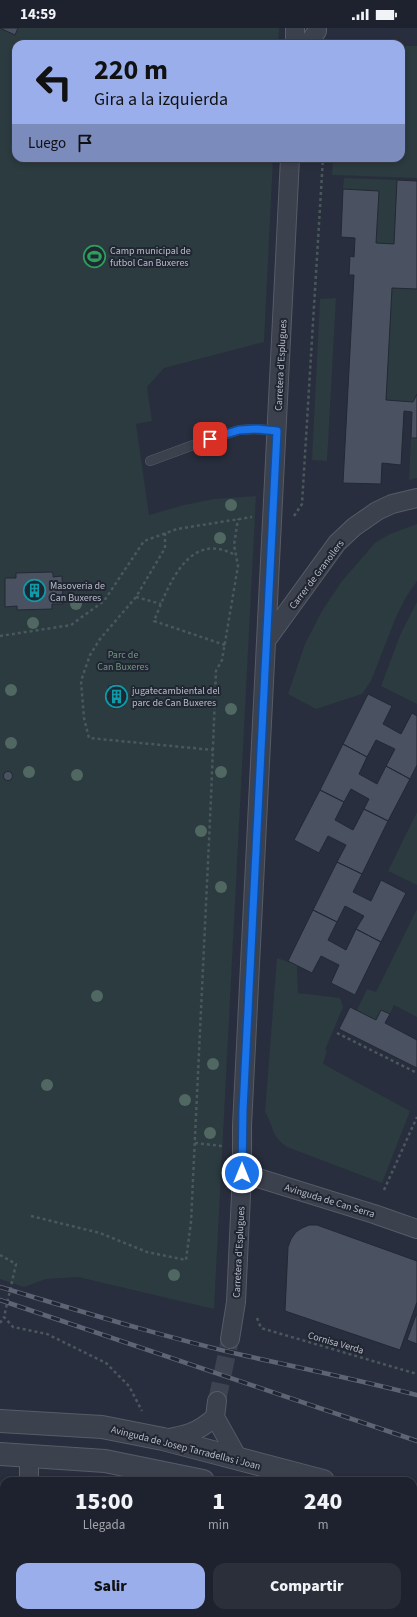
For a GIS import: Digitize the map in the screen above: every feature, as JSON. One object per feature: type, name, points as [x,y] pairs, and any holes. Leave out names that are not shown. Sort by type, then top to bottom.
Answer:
[{"type":"street","points":[[295,28],[295,40]]},
{"type":"street","points":[[311,40],[317,32],[317,28]]},
{"type":"street","name":"Carretera d'Esplugues","points":[[230,1339],[236,1302],[242,1173],[242,1126],[290,162]]},
{"type":"street","name":"Carrer de Granollers","points":[[266,641],[322,563],[354,527],[377,511],[392,504],[417,498]]},
{"type":"street","name":"Avinguda de Can Serra","points":[[242,1173],[417,1229]]},
{"type":"street","points":[[163,1440],[189,1434],[203,1428],[216,1409],[239,1460]]},
{"type":"street","name":"Avinguda de Josep Tarradellas i Joan","points":[[0,1421],[102,1427],[163,1440],[307,1477]]},
{"type":"street","points":[[0,1454],[105,1461],[183,1477]]},
{"type":"street","points":[[29,1455],[29,1477]]},
{"type":"lane","points":[[150,462],[196,444],[239,430],[257,429],[277,431]]},
{"type":"path","points":[[291,520],[302,504],[323,162]]},
{"type":"path","points":[[0,636],[71,625],[104,601],[144,541],[177,529],[255,517]]},
{"type":"path","points":[[31,1216],[100,1233],[147,1252],[186,1260],[191,1222],[216,671],[222,660],[238,566],[234,545],[238,519]]},
{"type":"path","points":[[165,533],[165,548],[136,597],[100,639],[90,655],[81,681],[84,718],[90,738],[213,750]]},
{"type":"path","points":[[225,645],[154,621],[176,573],[184,561],[197,552],[211,549],[227,550],[236,555]]},
{"type":"path","points":[[136,597],[161,604]]},
{"type":"path","points":[[337,1033],[417,1073]]},
{"type":"path","points":[[384,1190],[417,1117]]},
{"type":"path","points":[[195,1143],[226,1146]]},
{"type":"path","points":[[0,1255],[16,1264],[4,1317],[0,1323]]},
{"type":"path","points":[[4,1317],[13,1327],[47,1334],[106,1363],[129,1386],[142,1411]]},
{"type":"path","name":"Cornisa Verda","points":[[257,1318],[261,1328],[417,1374]]},
{"type":"green space","name":"Parc de Can Buxeres","points":[[0,28],[279,28],[278,40],[12,40],[12,162],[273,162],[264,342],[164,368],[147,387],[152,421],[136,424],[149,515],[184,505],[214,499],[256,496],[214,1309],[78,1277],[46,1279],[24,1287],[0,1279]]},
{"type":"green space","points":[[405,46],[417,46],[417,178],[332,175],[333,162],[405,162]]},
{"type":"green space","points":[[344,178],[397,180],[394,244],[376,243],[379,191],[343,189]]},
{"type":"green space","points":[[392,288],[417,289],[417,394],[413,402],[386,400]]},
{"type":"green space","points":[[336,298],[327,461],[312,460],[320,299]]},
{"type":"green space","points":[[411,438],[417,438],[417,478],[409,480]]},
{"type":"green space","points":[[417,524],[417,581],[406,597],[396,617],[371,681],[362,694],[316,709],[288,694],[305,644],[322,611],[342,581],[375,543],[390,534]]},
{"type":"green space","points":[[417,602],[417,704],[381,686],[401,633]]},
{"type":"green space","points":[[417,812],[417,885],[388,871]]},
{"type":"green space","points":[[417,909],[417,1017],[394,1005],[390,1014],[381,1010],[376,1020],[357,1010],[367,989],[376,992]]},
{"type":"green space","points":[[277,958],[297,965],[298,993],[340,998],[343,1007],[325,1050],[327,1051],[323,1064],[410,1111],[382,1183],[287,1147],[278,1139],[273,1131],[265,1112]]},
{"type":"building","points":[[0,28],[18,28],[15,35]]},
{"type":"building","points":[[397,180],[417,181],[417,289],[392,288],[386,400],[413,402],[417,394],[417,438],[411,438],[412,412],[404,411],[401,465],[382,463],[381,484],[343,483],[354,275],[349,275],[350,256],[354,257],[355,238],[341,237],[343,189],[379,191],[376,243],[394,244]]},
{"type":"building","name":"Masoveria de Can Buxeres","points":[[16,573],[53,573],[53,577],[62,576],[63,604],[52,604],[52,609],[17,610],[17,606],[5,607],[5,578],[16,578]]},
{"type":"building","name":"jugatecambiental del parc de Can Buxeres","points":[[119,684],[125,706],[114,709],[108,686]]},
{"type":"building","points":[[368,694],[392,706],[383,724],[401,734],[412,713],[417,716],[417,765],[410,779],[386,766],[395,749],[376,740],[367,757],[343,744]]},
{"type":"building","points":[[343,744],[367,757],[359,774],[377,784],[386,766],[410,779],[388,821],[364,809],[369,799],[351,789],[344,802],[320,790]]},
{"type":"building","points":[[8,771],[13,776],[8,781],[3,776]]},
{"type":"building","points":[[320,790],[344,802],[335,820],[353,830],[364,809],[388,821],[362,874],[337,862],[346,845],[328,836],[319,853],[294,840]]},
{"type":"building","points":[[337,862],[362,874],[353,892],[371,901],[381,880],[406,893],[381,942],[356,929],[364,916],[345,906],[337,922],[313,910]]},
{"type":"building","points":[[313,910],[337,922],[328,940],[346,950],[356,929],[381,942],[355,995],[331,983],[339,965],[321,956],[312,973],[288,961]]},
{"type":"building","points":[[350,1007],[376,1020],[381,1010],[390,1014],[385,1023],[417,1040],[417,1068],[339,1029]]},
{"type":"building","points":[[309,1225],[317,1225],[417,1261],[417,1302],[400,1350],[285,1311],[288,1247],[296,1232]]},
{"type":"building","points":[[417,1315],[417,1344],[407,1340]]},
{"type":"tunnel","points":[[217,1401],[230,1339]]},
{"type":"railway","points":[[0,1287],[181,1340],[417,1395]]},
{"type":"railway","points":[[0,1300],[417,1441]]},
{"type":"place","name":"Camp municipal de futbol Can Buxeres","points":[[94,256]]},
{"type":"place","name":"Masoveria de Can Buxeres","points":[[34,591]]},
{"type":"place","name":"jugatecambiental del parc de Can Buxeres","points":[[116,696]]},
{"type":"route","points":[[210,439],[239,430],[257,429],[277,431],[242,1126],[242,1173]]}]
